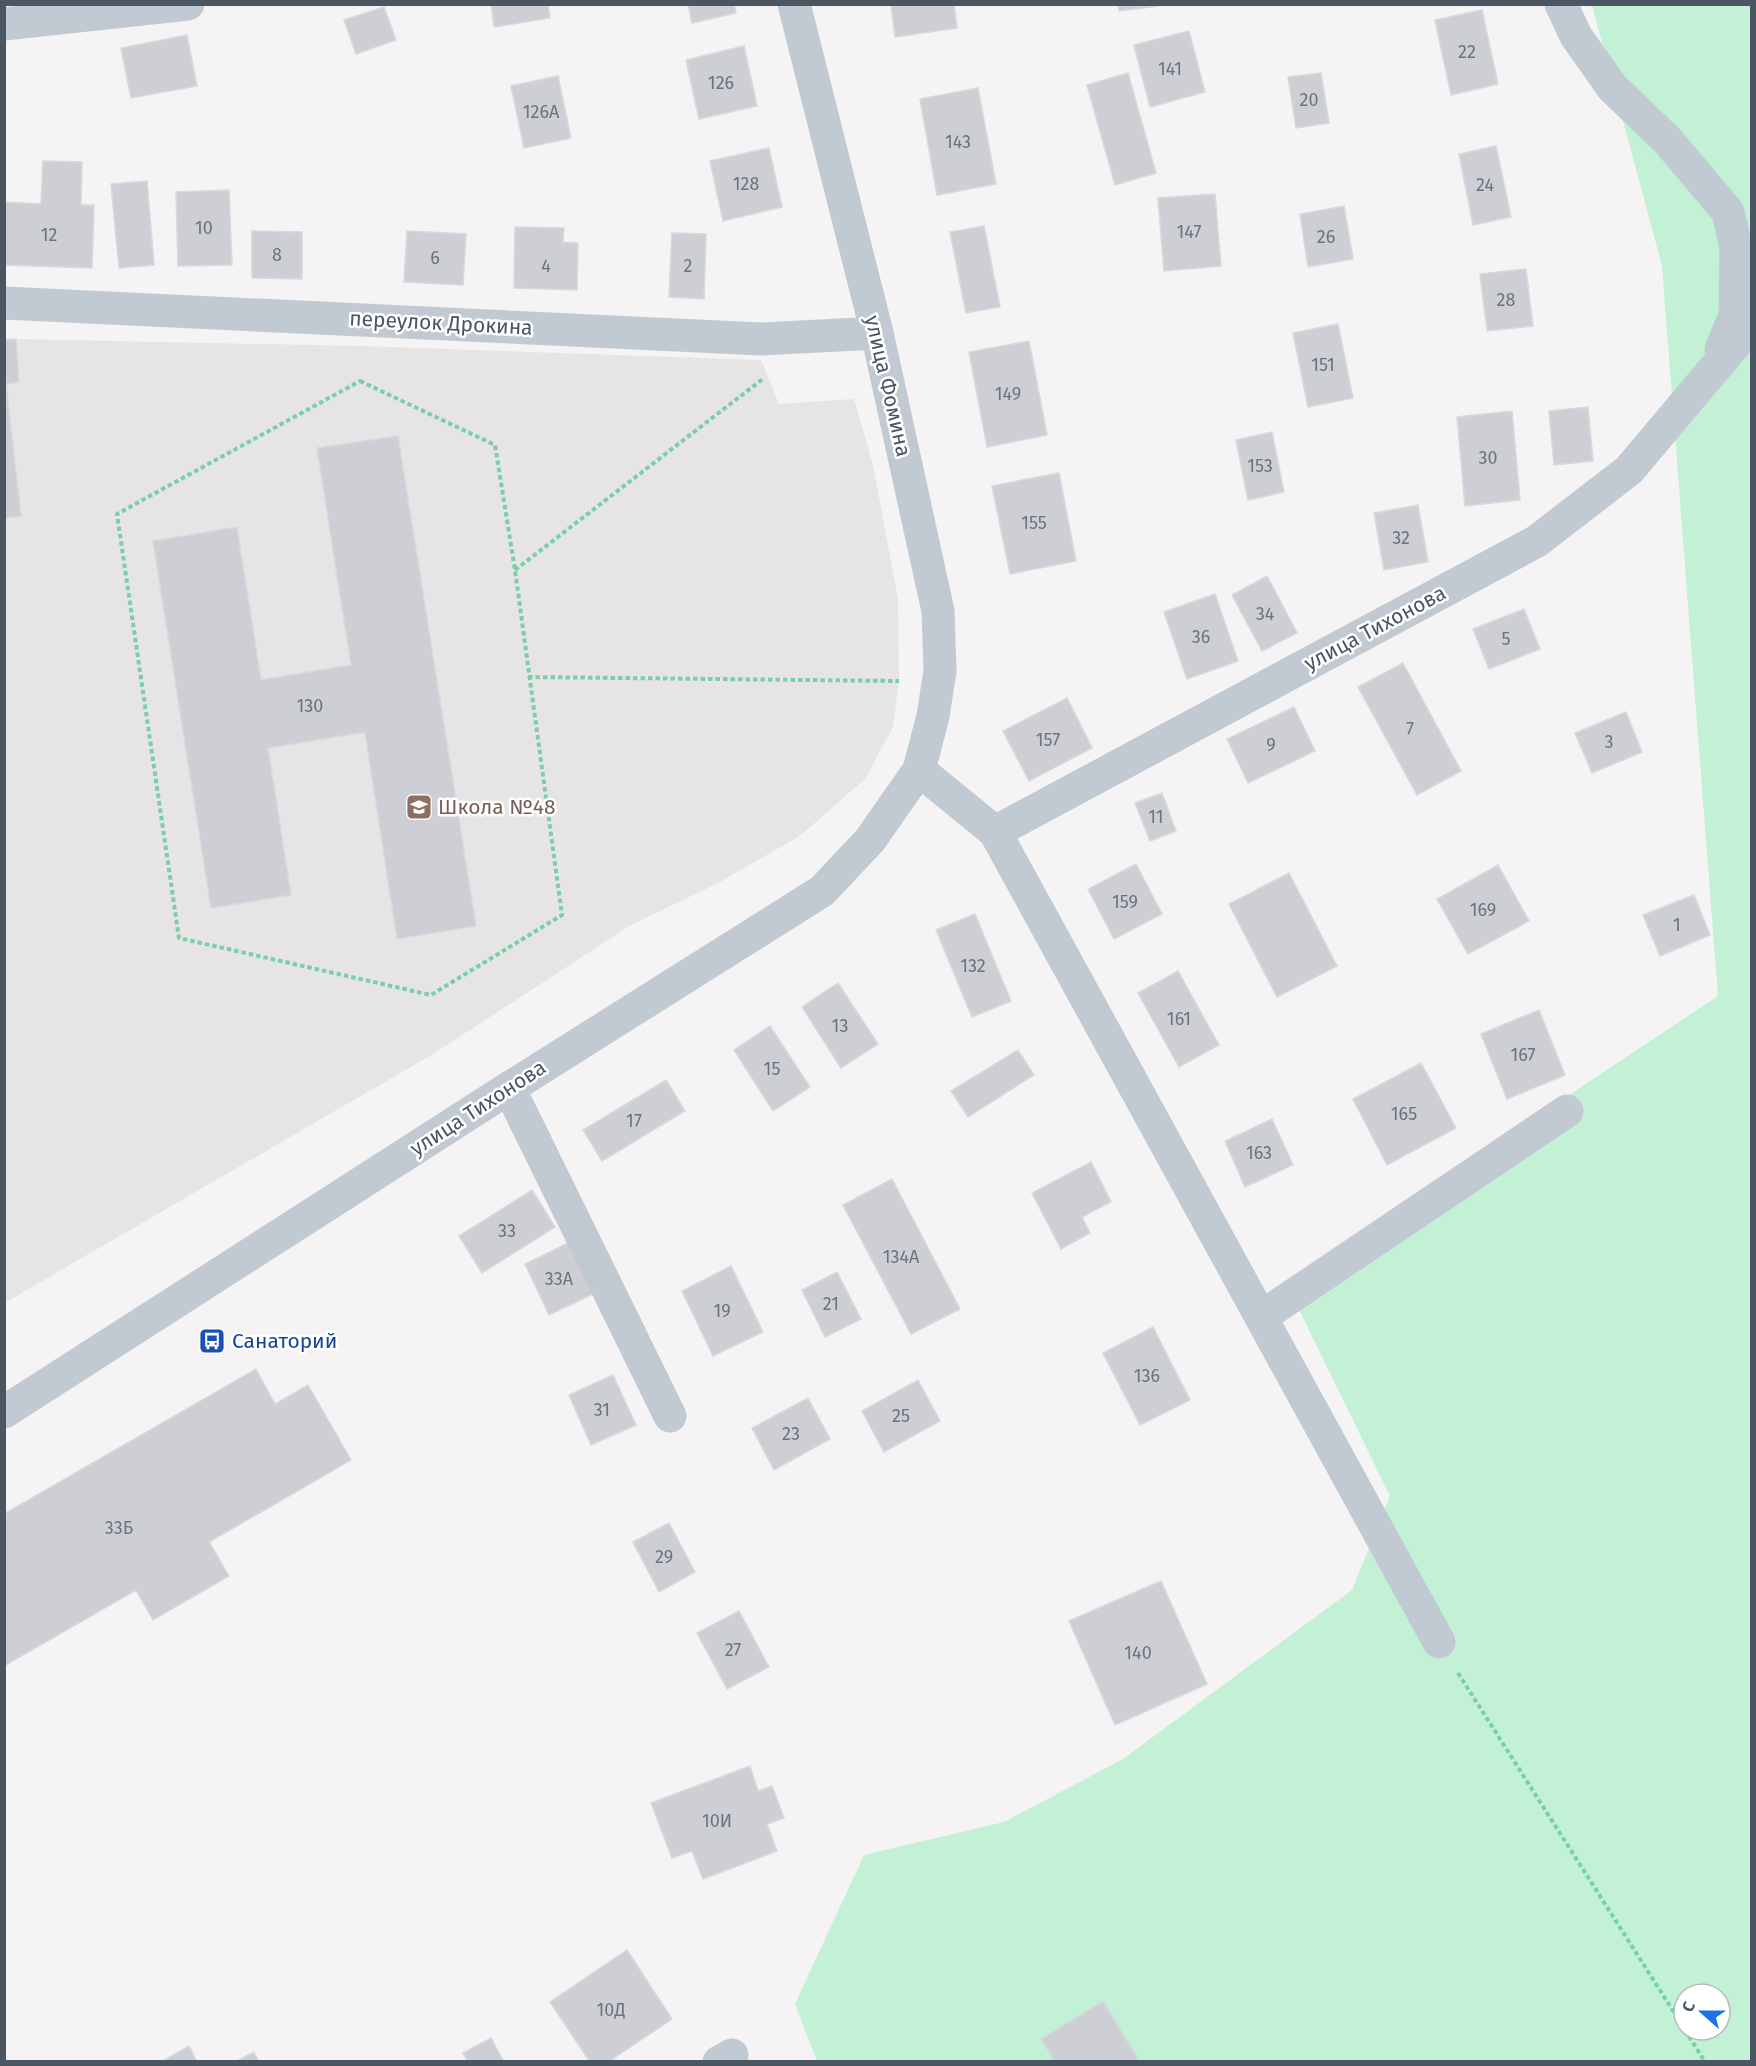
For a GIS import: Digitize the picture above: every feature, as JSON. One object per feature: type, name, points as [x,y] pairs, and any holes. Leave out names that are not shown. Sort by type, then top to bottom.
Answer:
[{"type":"street","points":[[4,24],[188,4]]},
{"type":"street","name":"улица Фомина","points":[[794,4],[877,333],[938,611],[940,671],[933,716],[919,770]]},
{"type":"street","points":[[1561,4],[1576,36],[1612,87],[1668,141],[1728,212],[1736,247],[1735,315],[1714,368]]},
{"type":"street","name":"переулок Дрокина","points":[[4,303],[761,339],[877,333]]},
{"type":"street","name":"улица Тихонова","points":[[995,832],[1537,541],[1629,470],[1752,324]]},
{"type":"street","points":[[919,770],[995,832],[1439,1642]]},
{"type":"street","name":"улица Тихонова","points":[[4,1412],[509,1088],[822,891],[870,840],[919,770]]},
{"type":"street","points":[[509,1088],[670,1416]]},
{"type":"street","points":[[1261,1317],[1568,1111]]},
{"type":"path","points":[[515,570],[766,376]]},
{"type":"path","points":[[360,381],[495,445],[515,570],[528,678],[562,915],[431,995],[179,938],[117,514],[360,381]]},
{"type":"path","points":[[528,678],[898,681]]},
{"type":"path","points":[[1439,1642],[1672,2009]]},
{"type":"path","points":[[1694,2042],[1706,2061]]},
{"type":"shaded area","name":"Школа №48","points":[[16,339],[360,346],[761,360],[779,404],[854,399],[873,465],[898,599],[899,681],[893,727],[865,779],[801,835],[720,882],[631,925],[433,1054],[6,1302],[4,518],[21,515],[6,384],[19,382]]},
{"type":"green space","points":[[1592,5],[1751,5],[1751,2061],[817,2061],[795,2004],[864,1855],[1004,1822],[1123,1759],[1352,1590],[1390,1496],[1286,1283],[1718,996],[1662,266]]},
{"type":"building","points":[[491,4],[548,4],[550,18],[494,27]]},
{"type":"building","points":[[688,4],[734,4],[736,13],[692,23]]},
{"type":"building","points":[[891,4],[954,4],[957,28],[895,37]]},
{"type":"building","points":[[1118,4],[1158,4],[1158,6],[1119,11]]},
{"type":"building","points":[[384,7],[396,40],[356,54],[344,20]]},
{"type":"building","points":[[1482,10],[1498,84],[1451,95],[1435,20]]},
{"type":"building","points":[[1189,31],[1205,92],[1150,107],[1134,45]]},
{"type":"building","points":[[187,35],[197,86],[131,98],[121,48]]},
{"type":"building","points":[[744,46],[757,106],[699,119],[686,60]]},
{"type":"building","points":[[1128,73],[1156,173],[1115,185],[1087,85]]},
{"type":"building","points":[[1321,73],[1329,123],[1296,128],[1288,77]]},
{"type":"building","points":[[558,76],[571,138],[524,148],[511,86]]},
{"type":"building","points":[[978,88],[996,184],[937,195],[920,99]]},
{"type":"building","points":[[1496,146],[1511,217],[1473,225],[1459,154]]},
{"type":"building","points":[[769,148],[782,207],[723,221],[710,161]]},
{"type":"building","points":[[43,161],[82,162],[81,205],[94,205],[92,268],[4,265],[4,202],[41,204]]},
{"type":"building","points":[[147,181],[154,265],[119,268],[111,184]]},
{"type":"building","points":[[229,190],[232,265],[178,266],[176,192]]},
{"type":"building","points":[[1215,194],[1221,266],[1164,271],[1158,198]]},
{"type":"building","points":[[1344,206],[1353,259],[1308,267],[1300,214]]},
{"type":"building","points":[[984,226],[1000,307],[966,313],[950,232]]},
{"type":"building","points":[[515,227],[564,228],[563,242],[578,243],[577,290],[514,288]]},
{"type":"building","points":[[252,231],[302,232],[302,279],[252,278]]},
{"type":"building","points":[[407,231],[466,234],[463,285],[404,282]]},
{"type":"building","points":[[672,233],[706,234],[704,299],[669,297]]},
{"type":"building","points":[[1526,269],[1533,326],[1487,331],[1480,274]]},
{"type":"building","points":[[1338,324],[1353,398],[1308,407],[1293,333]]},
{"type":"building","points":[[16,339],[19,382],[6,384],[21,516],[4,518],[4,340]]},
{"type":"building","points":[[1029,341],[1047,435],[987,447],[969,352]]},
{"type":"building","points":[[1588,407],[1593,461],[1554,465],[1549,411]]},
{"type":"building","points":[[1512,411],[1520,500],[1465,506],[1457,417]]},
{"type":"building","points":[[1272,432],[1284,492],[1248,500],[1236,440]]},
{"type":"building","points":[[398,436],[476,926],[397,939],[365,732],[268,748],[291,895],[211,908],[153,541],[237,527],[261,680],[351,665],[317,448]]},
{"type":"building","points":[[1059,473],[1076,561],[1010,574],[992,486]]},
{"type":"building","points":[[1418,505],[1428,562],[1384,570],[1374,513]]},
{"type":"building","points":[[1267,576],[1297,633],[1262,651],[1232,595]]},
{"type":"building","points":[[1215,594],[1238,661],[1187,679],[1164,612]]},
{"type":"building","points":[[1524,609],[1540,649],[1489,669],[1473,629]]},
{"type":"building","points":[[1403,663],[1461,771],[1417,795],[1358,687]]},
{"type":"building","points":[[1067,698],[1092,748],[1029,781],[1003,731]]},
{"type":"building","points":[[1294,707],[1315,751],[1248,783],[1227,739]]},
{"type":"building","points":[[1626,712],[1642,752],[1592,773],[1575,733]]},
{"type":"building","points":[[1162,793],[1176,831],[1150,841],[1135,803]]},
{"type":"building","points":[[1136,864],[1162,914],[1114,939],[1088,889]]},
{"type":"building","points":[[1498,865],[1529,921],[1468,954],[1437,899]]},
{"type":"building","points":[[1289,873],[1337,966],[1277,997],[1229,904]]},
{"type":"building","points":[[1694,895],[1710,935],[1660,956],[1643,915]]},
{"type":"building","points":[[975,914],[1011,1001],[972,1017],[936,930]]},
{"type":"building","points":[[1178,971],[1219,1045],[1179,1067],[1138,993]]},
{"type":"building","points":[[838,983],[878,1044],[841,1068],[802,1007]]},
{"type":"building","points":[[1539,1010],[1565,1075],[1507,1099],[1481,1034]]},
{"type":"building","points":[[770,1026],[810,1087],[773,1111],[734,1050]]},
{"type":"building","points":[[1018,1050],[1034,1075],[968,1117],[951,1091]]},
{"type":"building","points":[[1421,1063],[1456,1128],[1387,1165],[1353,1099]]},
{"type":"building","points":[[666,1080],[685,1111],[602,1161],[583,1130]]},
{"type":"building","points":[[1272,1119],[1293,1165],[1245,1187],[1225,1141]]},
{"type":"building","points":[[1091,1162],[1111,1202],[1082,1217],[1090,1233],[1061,1249],[1032,1193]]},
{"type":"building","points":[[892,1179],[960,1309],[911,1334],[843,1205]]},
{"type":"building","points":[[532,1190],[555,1227],[482,1273],[459,1236]]},
{"type":"building","points":[[568,1243],[593,1294],[549,1315],[525,1264]]},
{"type":"building","points":[[731,1266],[763,1332],[713,1356],[682,1291]]},
{"type":"building","points":[[837,1272],[861,1319],[825,1337],[802,1290]]},
{"type":"building","points":[[1153,1327],[1190,1400],[1140,1425],[1103,1353]]},
{"type":"building","points":[[256,1369],[275,1404],[308,1385],[351,1460],[209,1542],[229,1576],[153,1620],[136,1590],[4,1666],[4,1514]]},
{"type":"building","points":[[613,1375],[636,1425],[591,1445],[569,1395]]},
{"type":"building","points":[[918,1380],[940,1421],[884,1452],[862,1411]]},
{"type":"building","points":[[808,1398],[830,1439],[774,1470],[752,1428]]},
{"type":"building","points":[[669,1523],[695,1572],[659,1592],[633,1542]]},
{"type":"building","points":[[1161,1581],[1207,1684],[1115,1725],[1069,1621]]},
{"type":"building","points":[[739,1611],[769,1667],[727,1689],[697,1633]]},
{"type":"building","points":[[750,1766],[758,1791],[772,1786],[784,1818],[767,1824],[777,1851],[703,1879],[692,1851],[672,1858],[651,1803]]},
{"type":"building","points":[[627,1950],[672,2019],[608,2062],[590,2062],[550,2002]]},
{"type":"building","points":[[1103,2001],[1140,2062],[1055,2062],[1041,2039]]},
{"type":"building","points":[[491,2038],[504,2062],[468,2062],[463,2053]]},
{"type":"building","points":[[189,2046],[197,2062],[161,2062]]},
{"type":"building","points":[[254,2052],[259,2062],[235,2062]]},
{"type":"place","name":"Школа №48","points":[[419,807]]},
{"type":"place","name":"Санаторий","points":[[212,1341]]}]
